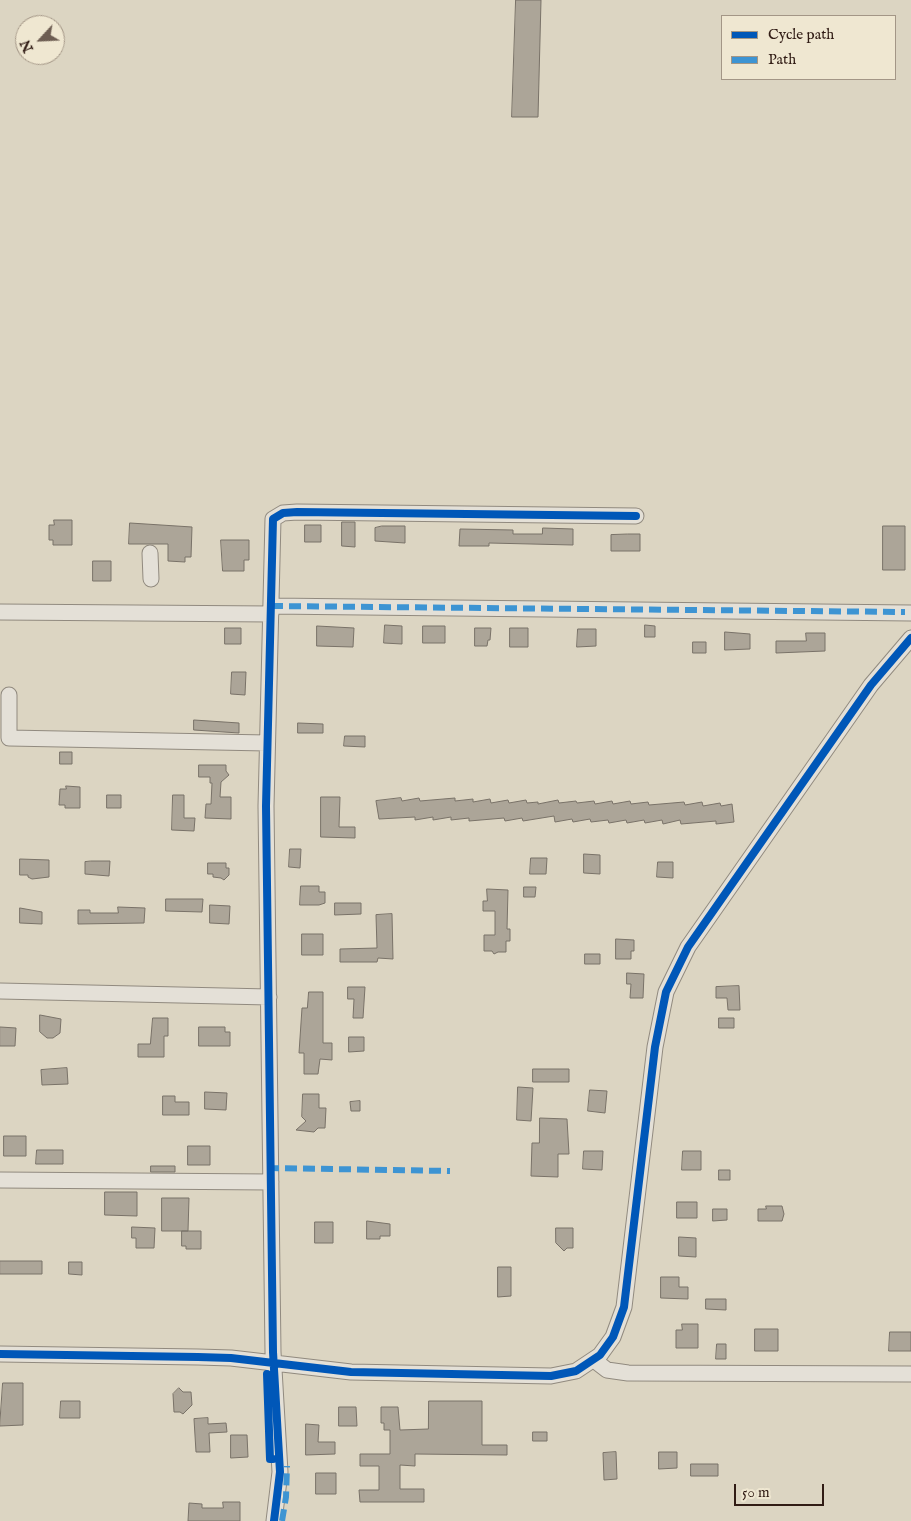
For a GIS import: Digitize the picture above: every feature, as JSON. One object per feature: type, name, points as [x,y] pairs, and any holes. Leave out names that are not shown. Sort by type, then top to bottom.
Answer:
[{"type":"street","points":[[274,1521],[280,1472],[274,1364],[267,743],[273,519],[283,513],[636,516]]},
{"type":"street","points":[[150,553],[151,579]]},
{"type":"street","points":[[0,612],[271,610],[911,613]]},
{"type":"street","points":[[0,1354],[190,1356],[351,1372],[525,1377],[566,1374],[582,1368],[594,1360],[614,1337],[624,1308],[655,1047],[662,1009],[673,976],[702,925],[866,693],[911,638]]},
{"type":"street","points":[[9,695],[9,738],[58,741],[267,743]]},
{"type":"street","points":[[0,992],[269,996]]},
{"type":"street","points":[[0,1180],[271,1182]]},
{"type":"street","points":[[594,1360],[607,1370],[628,1373],[911,1374]]},
{"type":"building","points":[[516,0],[541,0],[538,117],[512,117]]},
{"type":"building","points":[[54,520],[72,520],[72,545],[53,545],[53,540],[49,540],[49,525],[54,525]]},
{"type":"building","points":[[342,522],[355,522],[355,547],[342,546]]},
{"type":"building","points":[[130,523],[192,527],[191,557],[185,557],[185,562],[168,561],[168,544],[129,544]]},
{"type":"building","points":[[305,525],[321,525],[321,542],[305,542]]},
{"type":"building","points":[[382,526],[405,526],[405,543],[375,541],[375,528]]},
{"type":"building","points":[[883,526],[905,526],[905,570],[883,570]]},
{"type":"building","points":[[543,528],[573,529],[573,545],[489,543],[489,546],[459,546],[460,529],[513,530],[513,534],[542,534]]},
{"type":"building","points":[[640,534],[640,551],[611,551],[611,535]]},
{"type":"building","points":[[221,540],[249,540],[249,560],[244,560],[244,571],[223,571]]},
{"type":"building","points":[[93,561],[111,561],[111,581],[93,581]]},
{"type":"building","points":[[385,625],[402,626],[402,644],[384,643]]},
{"type":"building","points":[[645,625],[655,626],[655,637],[645,637]]},
{"type":"building","points":[[317,626],[354,628],[353,647],[317,646]]},
{"type":"building","points":[[423,626],[445,626],[445,643],[423,643]]},
{"type":"building","points":[[225,628],[241,628],[241,644],[225,644]]},
{"type":"building","points":[[475,628],[491,628],[490,640],[488,640],[487,646],[475,646]]},
{"type":"building","points":[[510,628],[528,628],[528,647],[510,647]]},
{"type":"building","points":[[578,629],[596,629],[596,646],[577,647]]},
{"type":"building","points":[[725,632],[750,634],[750,649],[725,650]]},
{"type":"building","points":[[806,633],[825,633],[825,651],[776,653],[776,641],[806,641]]},
{"type":"building","points":[[693,642],[706,642],[706,653],[693,653]]},
{"type":"building","points":[[232,672],[246,672],[245,695],[231,694]]},
{"type":"building","points":[[194,720],[239,723],[239,733],[194,730]]},
{"type":"building","points":[[298,723],[323,724],[323,733],[298,733]]},
{"type":"building","points":[[345,736],[365,736],[365,747],[344,746]]},
{"type":"building","points":[[60,752],[72,752],[72,764],[60,764]]},
{"type":"building","points":[[199,765],[226,765],[226,771],[229,775],[221,782],[220,797],[231,797],[231,819],[205,818],[206,804],[211,804],[212,783],[210,783],[210,777],[199,777]]},
{"type":"building","points":[[66,786],[80,787],[80,808],[65,808],[65,805],[59,805],[60,789],[66,789]]},
{"type":"building","points":[[107,795],[121,795],[121,808],[107,808]]},
{"type":"building","points":[[173,795],[184,795],[184,818],[195,818],[194,831],[172,830]]},
{"type":"building","points":[[321,797],[340,797],[339,827],[355,827],[355,838],[321,837]]},
{"type":"building","points":[[401,798],[402,801],[419,798],[420,801],[455,798],[455,801],[473,799],[473,802],[490,799],[491,803],[508,800],[509,803],[526,800],[527,803],[538,802],[538,804],[558,800],[559,803],[594,801],[595,804],[612,801],[613,804],[630,801],[631,804],[648,802],[649,805],[684,802],[685,805],[702,802],[703,806],[720,803],[721,806],[732,804],[734,822],[716,824],[716,821],[681,824],[680,820],[663,824],[662,820],[645,823],[644,820],[627,823],[626,820],[609,823],[608,820],[591,822],[590,819],[573,822],[572,819],[555,822],[554,816],[523,821],[522,818],[505,821],[504,818],[469,821],[469,818],[451,820],[451,817],[433,820],[433,817],[415,820],[415,817],[379,819],[376,801]]},
{"type":"building","points":[[290,849],[301,849],[300,868],[289,867]]},
{"type":"building","points":[[584,854],[600,855],[600,874],[584,873]]},
{"type":"building","points":[[531,858],[547,858],[546,874],[530,874]]},
{"type":"building","points":[[20,859],[49,860],[49,877],[32,879],[28,875],[20,875]]},
{"type":"building","points":[[110,861],[109,876],[85,874],[85,862]]},
{"type":"building","points":[[658,862],[673,862],[673,878],[657,877]]},
{"type":"building","points":[[208,863],[226,863],[226,868],[229,868],[229,875],[224,880],[213,877],[213,874],[208,874]]},
{"type":"building","points":[[301,886],[319,886],[319,892],[325,892],[325,903],[319,905],[300,905]]},
{"type":"building","points":[[524,887],[536,887],[535,897],[524,897]]},
{"type":"building","points":[[487,889],[508,890],[507,929],[510,929],[510,941],[506,941],[506,952],[494,954],[492,951],[484,951],[484,935],[495,935],[495,911],[483,911],[483,901],[487,901]]},
{"type":"building","points":[[166,899],[203,899],[202,912],[166,911]]},
{"type":"building","points":[[335,903],[361,903],[361,914],[335,915]]},
{"type":"building","points":[[210,905],[230,906],[229,924],[210,923]]},
{"type":"building","points":[[118,907],[145,908],[144,923],[78,924],[78,910],[90,910],[90,913],[118,913]]},
{"type":"building","points":[[20,908],[42,912],[42,924],[20,923]]},
{"type":"building","points":[[392,914],[393,959],[378,958],[377,962],[340,962],[340,949],[377,948],[376,915]]},
{"type":"building","points":[[302,934],[323,934],[323,955],[302,955]]},
{"type":"building","points":[[616,939],[634,940],[634,951],[631,951],[631,959],[616,959]]},
{"type":"building","points":[[585,954],[600,954],[600,964],[585,964]]},
{"type":"building","points":[[627,973],[644,974],[643,998],[630,998],[631,984],[627,984]]},
{"type":"building","points":[[739,986],[740,1010],[728,1010],[727,998],[716,998],[716,987]]},
{"type":"building","points":[[348,987],[365,987],[363,1018],[353,1018],[354,999],[348,999]]},
{"type":"building","points":[[309,992],[323,992],[323,1043],[332,1043],[332,1060],[320,1059],[318,1074],[304,1074],[304,1053],[299,1053],[302,1008],[307,1008]]},
{"type":"building","points":[[40,1015],[61,1019],[60,1033],[53,1038],[47,1038],[40,1032]]},
{"type":"building","points":[[153,1018],[168,1018],[168,1036],[164,1036],[164,1057],[138,1057],[138,1044],[150,1044]]},
{"type":"building","points":[[719,1018],[734,1018],[734,1028],[719,1028]]},
{"type":"building","points":[[0,1027],[16,1028],[15,1046],[0,1046]]},
{"type":"building","points":[[199,1027],[225,1027],[225,1032],[230,1032],[230,1046],[199,1046]]},
{"type":"building","points":[[349,1037],[364,1037],[364,1051],[349,1052]]},
{"type":"building","points":[[67,1068],[68,1084],[42,1085],[41,1070]]},
{"type":"building","points":[[533,1069],[569,1069],[569,1082],[533,1082]]},
{"type":"building","points":[[518,1087],[533,1088],[531,1121],[517,1120]]},
{"type":"building","points":[[590,1090],[607,1091],[605,1113],[588,1111]]},
{"type":"building","points":[[205,1092],[227,1093],[226,1110],[205,1109]]},
{"type":"building","points":[[303,1094],[319,1094],[319,1108],[326,1108],[325,1128],[318,1128],[314,1132],[296,1130],[306,1121],[302,1117]]},
{"type":"building","points":[[163,1096],[175,1096],[175,1102],[189,1102],[189,1115],[163,1115]]},
{"type":"building","points":[[360,1101],[360,1111],[351,1111],[350,1102]]},
{"type":"building","points":[[540,1118],[567,1119],[569,1154],[558,1154],[558,1177],[531,1176],[532,1143],[539,1143]]},
{"type":"building","points":[[4,1136],[26,1136],[26,1156],[4,1156]]},
{"type":"building","points":[[188,1146],[210,1146],[210,1165],[188,1165]]},
{"type":"building","points":[[37,1150],[63,1150],[63,1164],[36,1164]]},
{"type":"building","points":[[584,1151],[603,1151],[602,1170],[583,1169]]},
{"type":"building","points":[[683,1151],[701,1151],[701,1170],[682,1170]]},
{"type":"building","points":[[151,1166],[175,1166],[175,1172],[151,1172]]},
{"type":"building","points":[[719,1170],[730,1170],[730,1180],[719,1180]]},
{"type":"building","points":[[105,1192],[137,1192],[137,1216],[105,1215]]},
{"type":"building","points":[[162,1198],[189,1198],[188,1231],[162,1231]]},
{"type":"building","points":[[677,1202],[697,1202],[697,1218],[677,1218]]},
{"type":"building","points":[[766,1206],[782,1206],[784,1214],[782,1221],[758,1221],[758,1209],[766,1209]]},
{"type":"building","points":[[713,1209],[727,1209],[727,1220],[713,1221]]},
{"type":"building","points":[[367,1221],[390,1224],[390,1236],[380,1236],[380,1239],[367,1239]]},
{"type":"building","points":[[315,1222],[333,1222],[333,1243],[315,1243]]},
{"type":"building","points":[[132,1227],[155,1228],[154,1248],[136,1248],[136,1238],[132,1238]]},
{"type":"building","points":[[556,1228],[573,1228],[573,1248],[567,1248],[564,1251],[556,1243]]},
{"type":"building","points":[[182,1231],[201,1231],[201,1249],[186,1249],[186,1246],[182,1246]]},
{"type":"building","points":[[679,1237],[696,1238],[696,1257],[679,1256]]},
{"type":"building","points":[[0,1261],[42,1261],[42,1274],[0,1274]]},
{"type":"building","points":[[69,1262],[82,1262],[82,1275],[69,1274]]},
{"type":"building","points":[[498,1267],[511,1267],[511,1296],[498,1297]]},
{"type":"building","points":[[661,1277],[679,1277],[679,1287],[688,1287],[688,1299],[661,1298]]},
{"type":"building","points":[[706,1299],[726,1299],[726,1310],[706,1309]]},
{"type":"building","points":[[682,1324],[698,1324],[698,1348],[676,1348],[676,1330],[682,1330]]},
{"type":"building","points":[[755,1329],[778,1329],[778,1351],[755,1351]]},
{"type":"building","points":[[890,1332],[911,1332],[911,1351],[889,1351]]},
{"type":"building","points":[[717,1344],[726,1344],[726,1359],[716,1359]]},
{"type":"building","points":[[3,1383],[23,1383],[23,1425],[0,1426]]},
{"type":"building","points":[[179,1388],[183,1392],[191,1392],[192,1405],[183,1414],[174,1412],[173,1394]]},
{"type":"building","points":[[61,1401],[80,1401],[80,1418],[60,1418]]},
{"type":"building","points":[[429,1401],[482,1401],[482,1445],[507,1445],[507,1455],[415,1454],[415,1466],[400,1465],[400,1489],[424,1489],[424,1502],[360,1502],[359,1490],[379,1490],[379,1466],[360,1466],[360,1454],[390,1454],[390,1430],[384,1430],[384,1423],[381,1423],[381,1407],[398,1407],[400,1430],[428,1429]]},
{"type":"building","points":[[339,1407],[356,1407],[357,1426],[339,1426]]},
{"type":"building","points":[[208,1418],[208,1424],[226,1423],[227,1432],[209,1433],[210,1452],[196,1452],[194,1419]]},
{"type":"building","points":[[306,1424],[319,1425],[318,1442],[335,1442],[335,1454],[306,1455]]},
{"type":"building","points":[[533,1432],[547,1432],[547,1441],[533,1441]]},
{"type":"building","points":[[231,1435],[247,1435],[248,1457],[231,1458]]},
{"type":"building","points":[[616,1452],[617,1479],[604,1480],[603,1453]]},
{"type":"building","points":[[659,1452],[677,1452],[677,1468],[659,1469]]},
{"type":"building","points":[[691,1464],[718,1464],[718,1476],[691,1476]]},
{"type":"building","points":[[316,1473],[336,1473],[336,1494],[316,1494]]},
{"type":"building","points":[[223,1502],[240,1502],[240,1521],[188,1521],[189,1503],[202,1504],[202,1508],[223,1508]]},
{"type":"marked path","points":[[271,606],[905,612]]},
{"type":"marked path","points":[[271,1164],[271,1168],[450,1171]]},
{"type":"marked path","points":[[282,1521],[286,1497],[287,1466]]},
{"type":"cycle path","points":[[274,1521],[280,1472],[273,1352],[266,806],[273,519],[283,513],[297,512],[636,516]]},
{"type":"cycle path","points":[[0,1354],[231,1358],[351,1372],[551,1376],[576,1371],[600,1355],[613,1337],[624,1307],[655,1047],[666,992],[688,947],[871,685],[911,638]]},
{"type":"cycle path","points":[[267,1374],[270,1459],[273,1459]]}]
